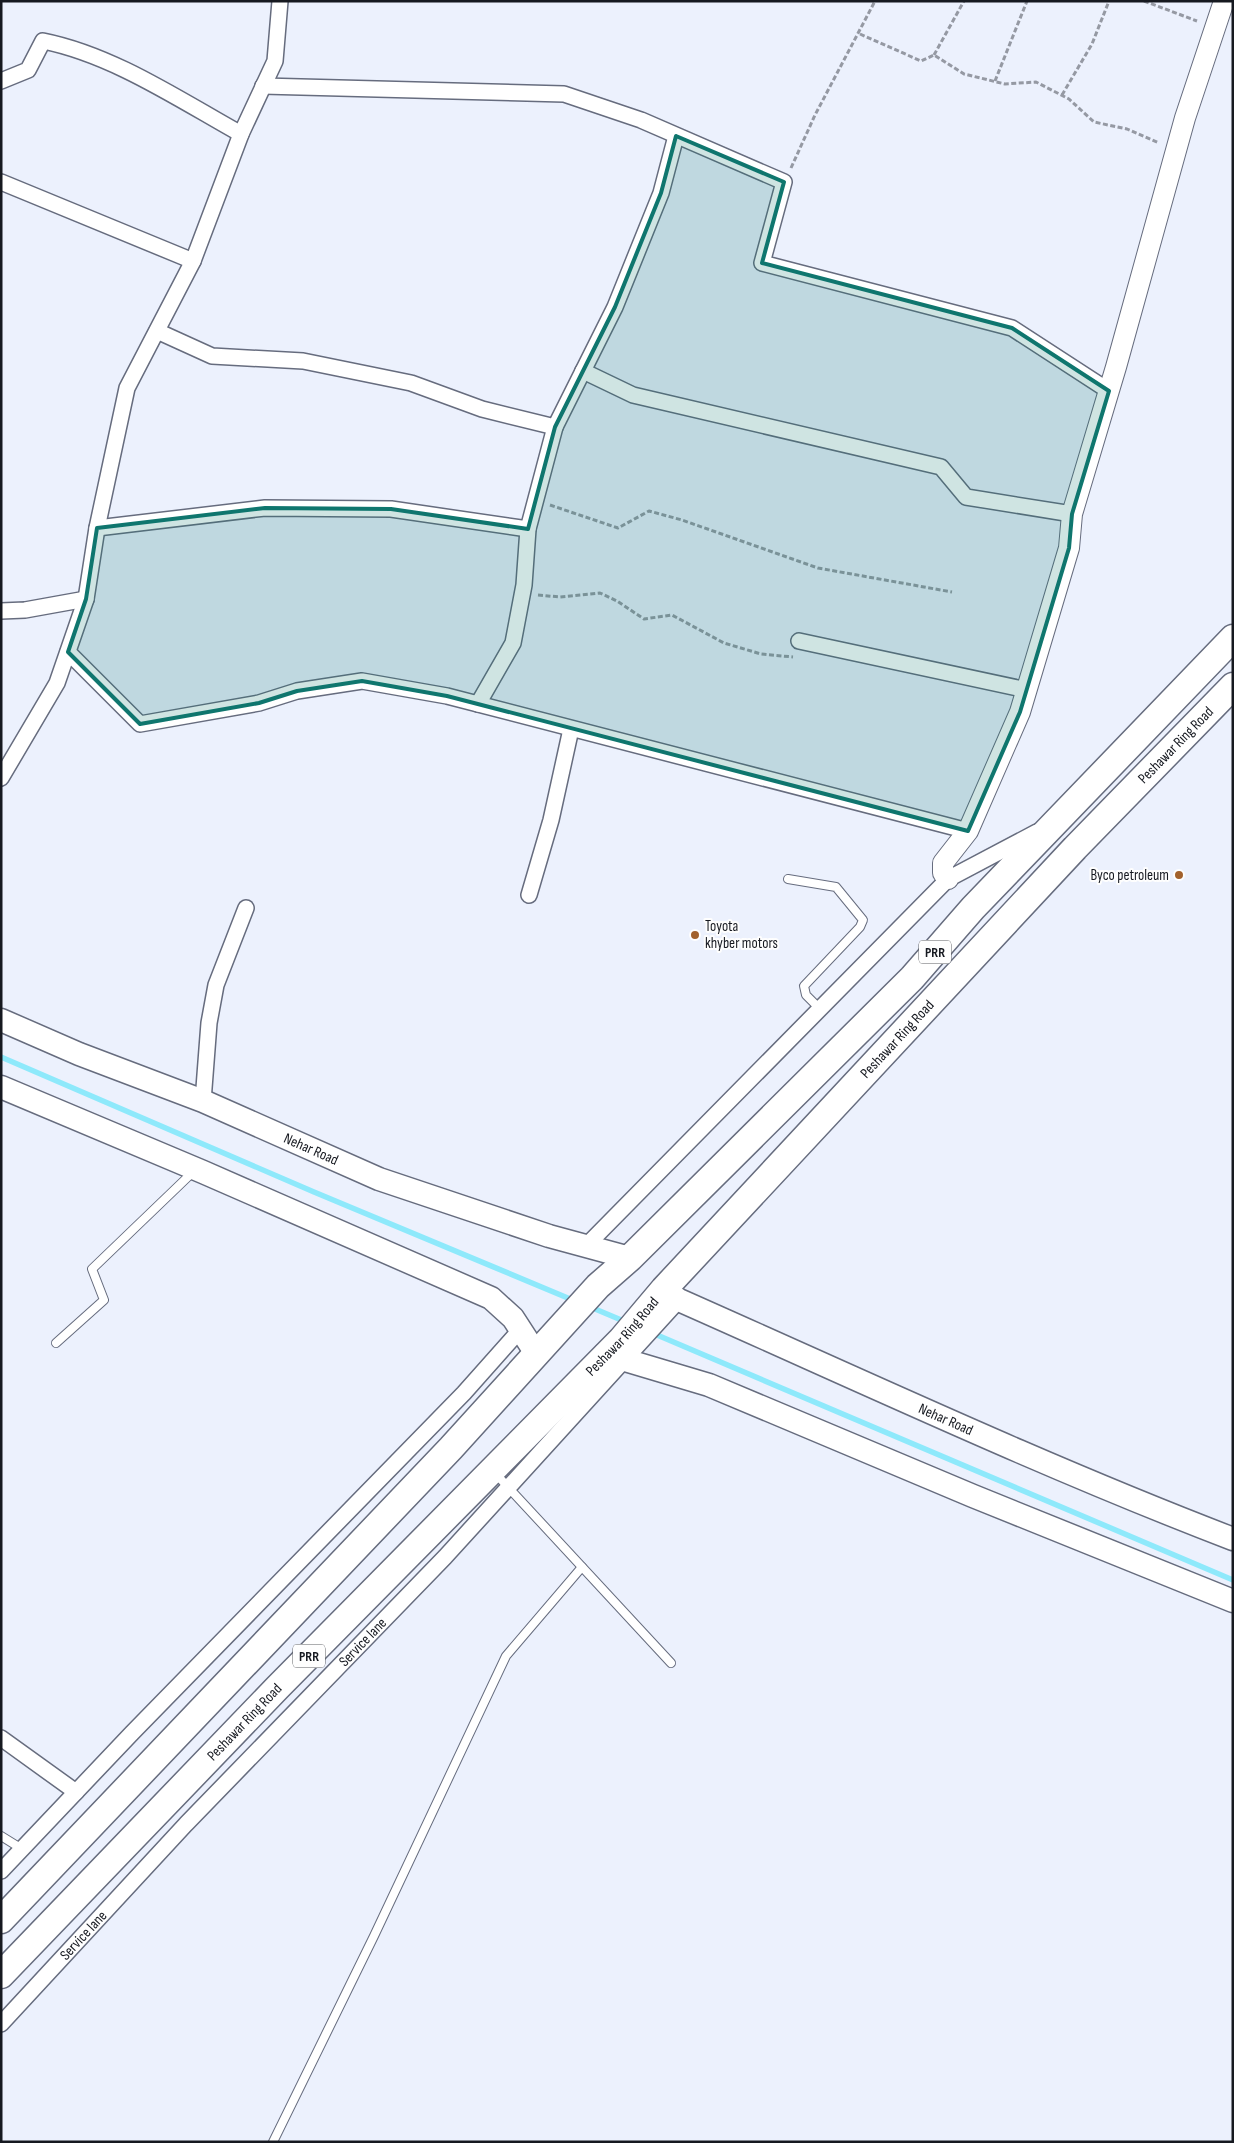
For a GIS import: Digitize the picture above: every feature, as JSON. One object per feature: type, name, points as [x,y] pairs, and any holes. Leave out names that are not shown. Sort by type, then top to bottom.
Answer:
[{"type":"highway","name":"Peshawar Ring Road","points":[[1,1920],[230,1682],[537,1354],[598,1286],[630,1258],[912,978],[973,908],[1233,638]]},
{"type":"highway","points":[[1190,684],[1203,684],[1213,692],[1213,706]]},
{"type":"highway","name":"Peshawar Ring Road","points":[[1,1975],[263,1703],[500,1478],[1075,848],[1233,686]]},
{"type":"main road","name":"Nehar Road","points":[[1,1020],[79,1054],[203,1101],[379,1179],[549,1236],[630,1258]]},
{"type":"main road","points":[[1,1087],[196,1169],[491,1298],[513,1318],[537,1354]]},
{"type":"main road","name":"Nehar Road","points":[[664,1298],[1149,1506],[1233,1539]]},
{"type":"main road","points":[[617,1351],[710,1385],[973,1496],[1233,1602]]},
{"type":"street","points":[[1,778],[57,683],[86,599],[97,528],[128,388],[193,261],[241,134],[275,61],[280,1]]},
{"type":"street","points":[[948,879],[942,872],[943,864],[968,831],[1020,712],[1027,690],[1069,548],[1072,514],[1109,390],[1176,150],[1224,1]]},
{"type":"street","points":[[1,81],[28,70],[42,41],[62,45],[132,73],[241,134]]},
{"type":"street","points":[[263,86],[564,94],[641,120],[784,182],[762,263],[1012,328],[1109,390]]},
{"type":"street","points":[[478,704],[514,643],[522,593],[528,529],[555,427],[615,307],[662,193],[676,136]]},
{"type":"street","points":[[1,182],[193,261]]},
{"type":"street","points":[[157,331],[212,356],[303,361],[411,383],[482,409],[555,427]]},
{"type":"street","points":[[583,371],[633,395],[941,467],[966,497],[1072,514]]},
{"type":"street","points":[[97,528],[275,508],[391,509],[528,529]]},
{"type":"street","points":[[1,611],[86,599]]},
{"type":"street","points":[[798,641],[1027,690]]},
{"type":"street","points":[[68,652],[140,724],[259,703],[297,691],[362,681],[446,696],[968,831]]},
{"type":"street","points":[[529,895],[551,820],[572,729]]},
{"type":"street","points":[[586,1246],[948,879],[1056,822]]},
{"type":"street","points":[[203,1101],[209,1023],[216,985],[246,908]]},
{"type":"street","points":[[1,1871],[464,1393],[520,1330]]},
{"type":"street","name":"Service lane","points":[[1,2024],[186,1824],[445,1557],[500,1478]]},
{"type":"street","points":[[1,1738],[76,1792]]},
{"type":"lane","points":[[788,879],[836,887],[864,920],[860,927],[804,986],[806,995],[820,1009]]},
{"type":"lane","points":[[56,1343],[104,1300],[92,1269],[196,1169]]},
{"type":"lane","points":[[500,1478],[671,1663]]},
{"type":"lane","points":[[273,2142],[506,1656],[582,1567]]},
{"type":"lane","points":[[1,1836],[22,1849]]},
{"type":"path","points":[[784,182],[815,115],[860,34],[875,1]]},
{"type":"path","points":[[860,34],[921,61],[934,55],[964,1]]},
{"type":"path","points":[[995,81],[1027,1]]},
{"type":"path","points":[[1062,95],[1092,44],[1110,1]]},
{"type":"path","points":[[1144,1],[1215,28]]},
{"type":"path","points":[[934,55],[964,74],[1005,84],[1036,82],[1062,95],[1094,122],[1127,129],[1176,150]]},
{"type":"path","points":[[536,500],[618,528],[649,511],[682,520],[818,568],[952,592]]},
{"type":"path","points":[[522,593],[560,597],[600,593],[644,618],[672,615],[724,644],[762,654],[795,658],[798,641]]},
{"type":"highlighted area","points":[[676,136],[784,182],[762,263],[1012,328],[1109,391],[1072,514],[1069,548],[1020,712],[968,831],[447,696],[362,681],[297,691],[259,703],[140,724],[68,652],[86,599],[97,528],[265,508],[391,509],[528,529],[555,427],[615,307],[661,193]]},
{"type":"waterway","points":[[1,1057],[314,1192],[575,1301]]},
{"type":"waterway","points":[[588,1306],[626,1322]]},
{"type":"waterway","points":[[650,1332],[1233,1580]]},
{"type":"place","name":"Byco petroleum","points":[[1179,875]]},
{"type":"place","name":"Toyota khyber motors","points":[[695,935]]}]
